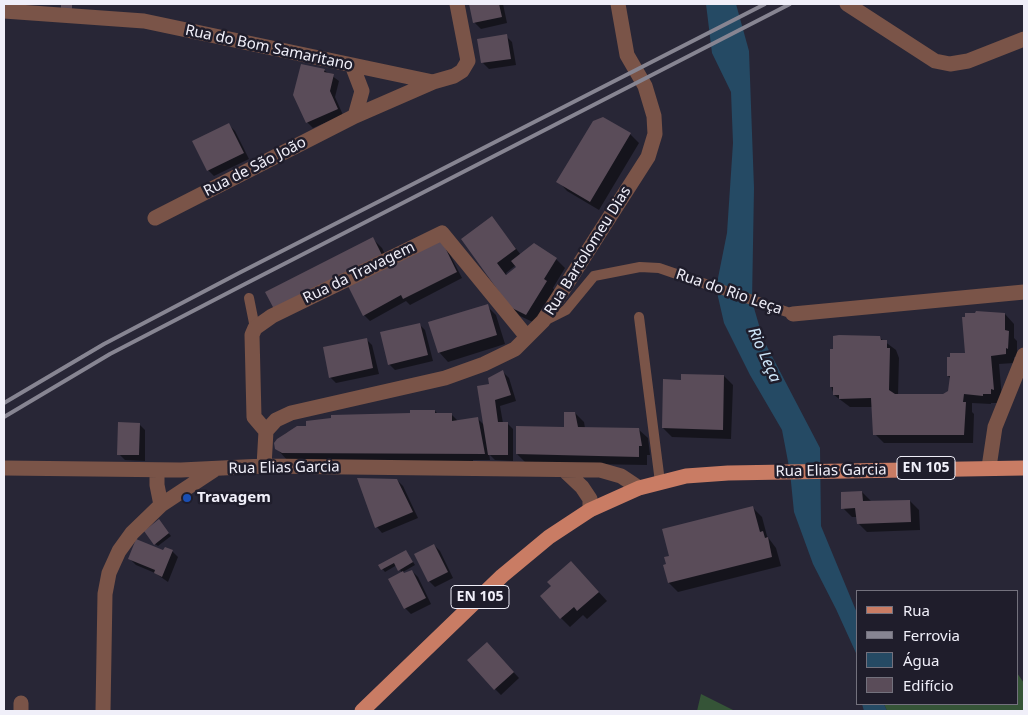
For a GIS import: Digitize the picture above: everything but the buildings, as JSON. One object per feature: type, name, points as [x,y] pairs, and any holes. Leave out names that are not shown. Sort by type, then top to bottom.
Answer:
[{"type":"main road","name":"Rua Elias Garcia","points":[[590,510],[639,488],[686,476],[766,472],[989,467],[1024,468]]},
{"type":"main road","name":"EN 105","points":[[362,711],[502,576],[549,537],[590,510]]},
{"type":"street","name":"Rua do Bom Samaritano","points":[[4,12],[144,21],[433,82],[454,76],[462,71],[468,61],[457,4]]},
{"type":"street","name":"Rua Bartolomeu Dias","points":[[266,431],[276,420],[291,413],[445,378],[484,364],[515,349],[543,322],[648,156],[655,134],[654,116],[645,86],[627,55],[618,4]]},
{"type":"street","points":[[847,4],[935,60],[950,64],[968,61],[1024,39]]},
{"type":"street","points":[[352,65],[362,91],[355,116]]},
{"type":"street","name":"Rua de São João","points":[[155,218],[355,116],[433,82]]},
{"type":"street","name":"Rua da Travagem","points":[[255,328],[272,316],[442,233],[527,337]]},
{"type":"street","name":"Rua do Rio Leça","points":[[794,314],[1024,292]]},
{"type":"street","points":[[255,328],[252,336],[254,417],[266,431],[264,466]]},
{"type":"street","points":[[989,467],[995,427],[1024,356]]},
{"type":"street","name":"Rua Elias Garcia","points":[[4,468],[214,470],[264,466],[600,470],[621,476],[639,488]]},
{"type":"street","points":[[157,470],[157,485],[162,505]]},
{"type":"street","points":[[103,711],[105,594],[109,573],[132,533],[162,505],[214,470]]},
{"type":"street","points":[[564,470],[582,487],[590,500],[590,510]]},
{"type":"lane","name":"Rua do Rio Leça","points":[[543,322],[566,310],[594,276],[640,267],[659,268],[794,314]]},
{"type":"lane","points":[[249,298],[255,328]]},
{"type":"lane","points":[[640,317],[660,482]]},
{"type":"green space","points":[[1018,674],[1024,683],[1024,711],[887,711],[884,705],[1018,705]]},
{"type":"green space","points":[[701,694],[735,711],[697,711]]},
{"type":"water","name":"Rio Leça","points":[[706,4],[736,4],[749,51],[754,188],[752,301],[763,339],[820,448],[821,526],[856,611],[856,653],[813,564],[794,512],[790,472],[782,430],[750,375],[724,323],[716,288],[727,233],[733,143],[731,92],[712,53]]},
{"type":"water","points":[[862,705],[884,705],[887,711],[864,711]]},
{"type":"railway","points":[[4,403],[104,344],[239,273],[765,4]]},
{"type":"railway","points":[[4,417],[110,354],[790,4]]},
{"type":"place","name":"Travagem","points":[[187,498]]}]
